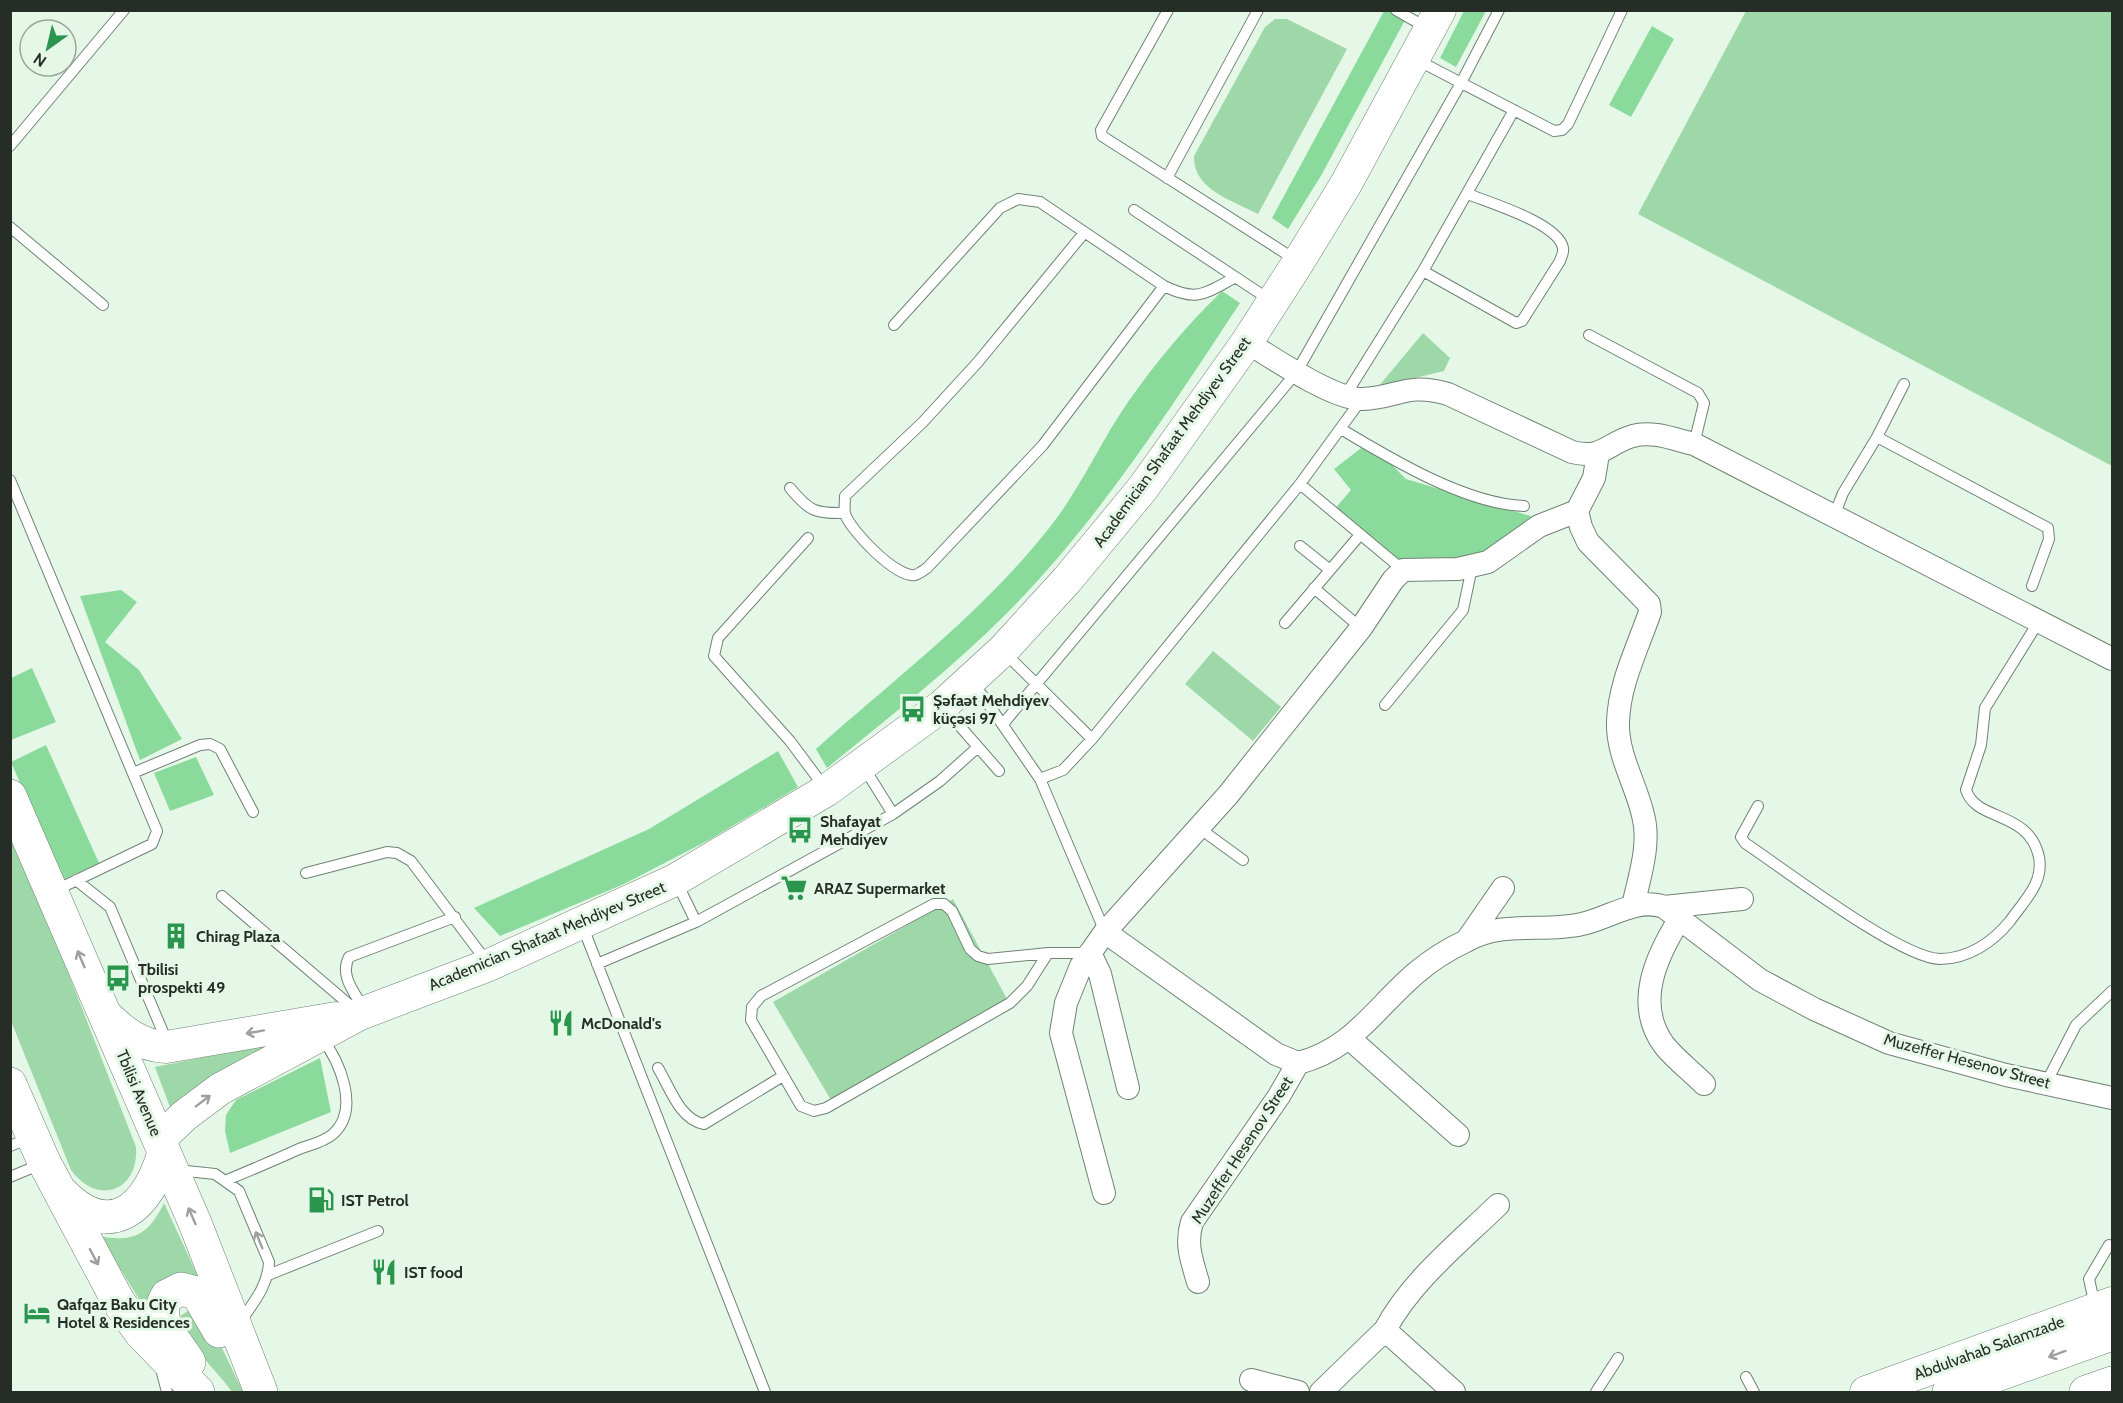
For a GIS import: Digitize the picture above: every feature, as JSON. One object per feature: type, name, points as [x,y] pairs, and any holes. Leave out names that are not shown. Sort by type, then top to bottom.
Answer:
[{"type":"main road","name":"Academician Shafaat Mehdiyev Street","points":[[169,1047],[316,1029],[489,964],[582,924],[675,880],[827,790],[942,706],[1003,650],[1068,580],[1115,523],[1247,342],[1346,184],[1435,20]]},
{"type":"main road","name":"Tbilisi Avenue","points":[[10,796],[64,886],[104,1012],[165,1154],[261,1392]]},
{"type":"main road","points":[[104,1012],[123,1031],[145,1044],[169,1047]]},
{"type":"main road","points":[[36,1158],[72,1203],[95,1217],[122,1214],[139,1204],[146,1195],[184,1116],[220,1089],[316,1029]]},
{"type":"main road","points":[[12,1093],[36,1158],[118,1301],[156,1348],[198,1392]]},
{"type":"main road","points":[[208,1392],[164,1322],[163,1305],[167,1296],[175,1290],[191,1290],[203,1299],[248,1392]]},
{"type":"main road","name":"Abdulvahab Salamzade","points":[[1866,1392],[2107,1315]]},
{"type":"main road","name":"Abdulvahab Salamzade","points":[[1949,1392],[2107,1315]]},
{"type":"main road","points":[[2085,1392],[2112,1383]]},
{"type":"street","points":[[1247,342],[1296,373],[1353,398],[1405,389],[1426,388],[1448,394],[1585,456],[1598,454],[1634,435],[1653,435],[1694,444],[2112,659]]},
{"type":"street","points":[[1104,1193],[1061,1033],[1066,1003],[1081,966],[1105,932],[1199,828],[1361,628],[1393,580],[1403,570],[1472,567],[1488,562],[1539,526],[1577,511],[1594,478],[1598,454]]},
{"type":"street","points":[[1577,511],[1588,542],[1649,604],[1650,612],[1626,679],[1618,722],[1620,746],[1644,816],[1646,837],[1633,906]]},
{"type":"street","points":[[1467,940],[1503,888]]},
{"type":"street","points":[[1704,1084],[1665,1046],[1656,1032],[1650,1003],[1651,978],[1672,914],[1742,899]]},
{"type":"street","name":"Muzеffеr Hеsеnov Street","points":[[1198,1282],[1188,1247],[1188,1235],[1192,1222],[1279,1096],[1298,1063],[1321,1058],[1349,1038],[1417,972],[1467,940],[1501,929],[1576,926],[1598,921],[1633,906],[1650,902],[1672,914],[1760,980],[1814,1009],[1889,1043],[2006,1075],[2112,1098]]},
{"type":"street","points":[[1105,932],[1276,1054],[1298,1063]]},
{"type":"street","points":[[1090,953],[1100,974],[1128,1088]]},
{"type":"street","points":[[1349,1038],[1458,1135]]},
{"type":"street","points":[[1321,1392],[1385,1330],[1393,1315],[1439,1261],[1498,1206]]},
{"type":"street","points":[[1385,1330],[1454,1392]]},
{"type":"street","points":[[1251,1380],[1298,1392]]},
{"type":"lane","points":[[10,146],[124,10]]},
{"type":"lane","points":[[1168,10],[1101,130],[1102,136],[1299,261]]},
{"type":"lane","points":[[1167,178],[1258,10]]},
{"type":"lane","points":[[1396,10],[1435,20]]},
{"type":"lane","points":[[1002,724],[1296,373],[1461,82],[1498,10]]},
{"type":"lane","points":[[1414,59],[1554,131],[1562,130],[1569,124],[1622,10]]},
{"type":"lane","points":[[1040,779],[1063,770],[1092,739],[1300,484],[1341,429],[1353,398],[1514,110]]},
{"type":"lane","points":[[1423,271],[1516,323],[1522,321],[1560,261],[1563,251],[1560,241],[1551,231],[1528,218],[1468,194]]},
{"type":"lane","points":[[894,325],[1000,208],[1018,199],[1040,202],[1164,286],[1192,297],[1203,295],[1234,278]]},
{"type":"lane","points":[[1134,210],[1273,302]]},
{"type":"lane","points":[[10,227],[103,305]]},
{"type":"lane","points":[[1084,233],[978,362],[931,414],[845,495],[845,513],[853,526],[889,565],[903,573],[914,575],[927,568],[1043,445],[1164,286]]},
{"type":"lane","points":[[1589,335],[1698,393],[1704,403],[1694,444]]},
{"type":"lane","points":[[1834,516],[1843,494],[1877,437],[1904,384]]},
{"type":"lane","points":[[1341,429],[1412,471],[1497,504],[1524,506]]},
{"type":"lane","points":[[1877,437],[2048,528],[2049,539],[2032,586]]},
{"type":"lane","points":[[10,480],[157,831],[152,844],[64,886]]},
{"type":"lane","points":[[1300,484],[1359,536],[1403,570]]},
{"type":"lane","points":[[790,488],[812,511],[823,514],[845,513]]},
{"type":"lane","points":[[1285,623],[1359,536]]},
{"type":"lane","points":[[808,538],[717,638],[714,656],[790,741],[827,790]]},
{"type":"lane","points":[[1300,546],[1330,570]]},
{"type":"lane","points":[[1385,705],[1463,610],[1472,567]]},
{"type":"lane","points":[[1314,588],[1361,628]]},
{"type":"lane","points":[[1758,806],[1743,829],[1741,837],[1745,843],[1884,937],[1938,959],[1957,958],[1999,935],[2034,888],[2040,873],[2038,855],[2024,828],[1974,804],[1966,789],[1981,745],[1985,708],[2039,621]]},
{"type":"lane","points":[[1003,650],[1092,739]]},
{"type":"lane","points":[[971,679],[1040,779],[1105,932]]},
{"type":"lane","points":[[942,706],[999,771]]},
{"type":"lane","points":[[133,773],[200,745],[210,744],[220,749],[253,812]]},
{"type":"lane","points":[[597,964],[696,922],[893,814],[940,781],[978,747]]},
{"type":"lane","points":[[863,765],[893,814]]},
{"type":"lane","points":[[1199,828],[1243,860]]},
{"type":"lane","points":[[306,873],[387,852],[397,853],[411,861],[489,964]]},
{"type":"lane","points":[[675,880],[696,922]]},
{"type":"lane","points":[[64,886],[110,907],[169,1047]]},
{"type":"lane","points":[[222,896],[363,1013]]},
{"type":"lane","points":[[1048,952],[1027,986],[1010,1003],[826,1108],[814,1111],[801,1106],[751,1020],[752,1007],[761,996],[934,904],[944,904],[952,912],[970,949],[978,956],[988,959],[1048,952],[1090,953]]},
{"type":"lane","points":[[363,1013],[345,976],[344,967],[349,957],[455,917]]},
{"type":"lane","points":[[582,924],[765,1392]]},
{"type":"lane","points":[[2046,1083],[2076,1025],[2112,992]]},
{"type":"lane","points":[[227,1180],[325,1139],[340,1124],[345,1113],[343,1084],[333,1055],[316,1029]]},
{"type":"lane","points":[[658,1068],[686,1116],[693,1122],[704,1124],[783,1076]]},
{"type":"lane","points":[[165,1154],[215,1174],[227,1180],[239,1191],[269,1262],[268,1275],[263,1288],[236,1329]]},
{"type":"lane","points":[[10,1177],[36,1158]]},
{"type":"lane","points":[[268,1275],[378,1231]]},
{"type":"lane","points":[[2107,1315],[2089,1280],[2109,1245]]},
{"type":"lane","points":[[156,1348],[167,1392]]},
{"type":"lane","points":[[1596,1392],[1618,1358]]},
{"type":"lane","points":[[1746,1377],[1754,1392]]},
{"type":"green space","points":[[1384,11],[1410,11],[1322,174],[1288,229],[1272,218]]},
{"type":"green space","points":[[1464,11],[1486,11],[1456,67],[1440,58]]},
{"type":"green space","points":[[1746,11],[2112,11],[2112,466],[1638,214]]},
{"type":"green space","points":[[1275,19],[1287,19],[1347,49],[1258,214],[1207,186],[1195,168],[1194,156],[1265,27]]},
{"type":"green space","points":[[1652,26],[1674,39],[1631,117],[1609,105]]},
{"type":"green space","points":[[1222,291],[1240,303],[1132,463],[1073,539],[1042,576],[988,632],[920,692],[827,768],[816,749],[940,641],[1000,584],[1027,554],[1053,523],[1139,387],[1184,331]]},
{"type":"green space","points":[[1423,333],[1450,358],[1444,371],[1378,387]]},
{"type":"green space","points":[[1369,442],[1406,479],[1544,520],[1483,568],[1389,565],[1333,511],[1351,490],[1334,469]]},
{"type":"green space","points":[[121,590],[137,602],[105,642],[139,670],[182,739],[140,760],[80,596]]},
{"type":"green space","points":[[1213,651],[1281,707],[1253,741],[1185,684]]},
{"type":"green space","points":[[32,668],[56,722],[11,740],[11,678]]},
{"type":"green space","points":[[46,745],[99,863],[62,880],[11,762]]},
{"type":"green space","points":[[778,751],[798,787],[709,840],[624,884],[500,936],[474,908],[649,829]]},
{"type":"green space","points":[[196,757],[214,795],[170,811],[154,773]]},
{"type":"green space","points":[[10,836],[50,926],[136,1147],[131,1175],[124,1184],[114,1189],[93,1188],[81,1181],[71,1170],[11,1021]]},
{"type":"green space","points":[[953,899],[1007,999],[831,1100],[773,1002]]},
{"type":"green space","points":[[275,1043],[171,1110],[155,1067]]},
{"type":"green space","points":[[320,1058],[331,1112],[230,1153],[225,1131],[226,1115],[236,1100]]},
{"type":"green space","points":[[164,1203],[202,1285],[153,1322],[100,1236],[122,1238],[139,1234],[152,1222]]},
{"type":"green space","points":[[191,1309],[212,1327],[243,1392],[232,1392],[187,1336],[180,1316]]},
{"type":"place","name":"Şəfaət Mehdiyev küçəsi 97","points":[[913,709]]},
{"type":"place","name":"Shafayat Mehdiyev","points":[[800,830]]},
{"type":"place","name":"ARAZ Supermarket","points":[[794,888]]},
{"type":"place","name":"Chirag Plaza","points":[[176,936]]},
{"type":"place","name":"Tbilisi prospekti 49","points":[[118,978]]},
{"type":"place","name":"McDonald's","points":[[561,1023]]},
{"type":"place","name":"IST Petrol","points":[[321,1200]]},
{"type":"place","name":"IST food","points":[[384,1272]]},
{"type":"place","name":"Qafqaz Baku City Hotel & Residences","points":[[37,1313]]}]
